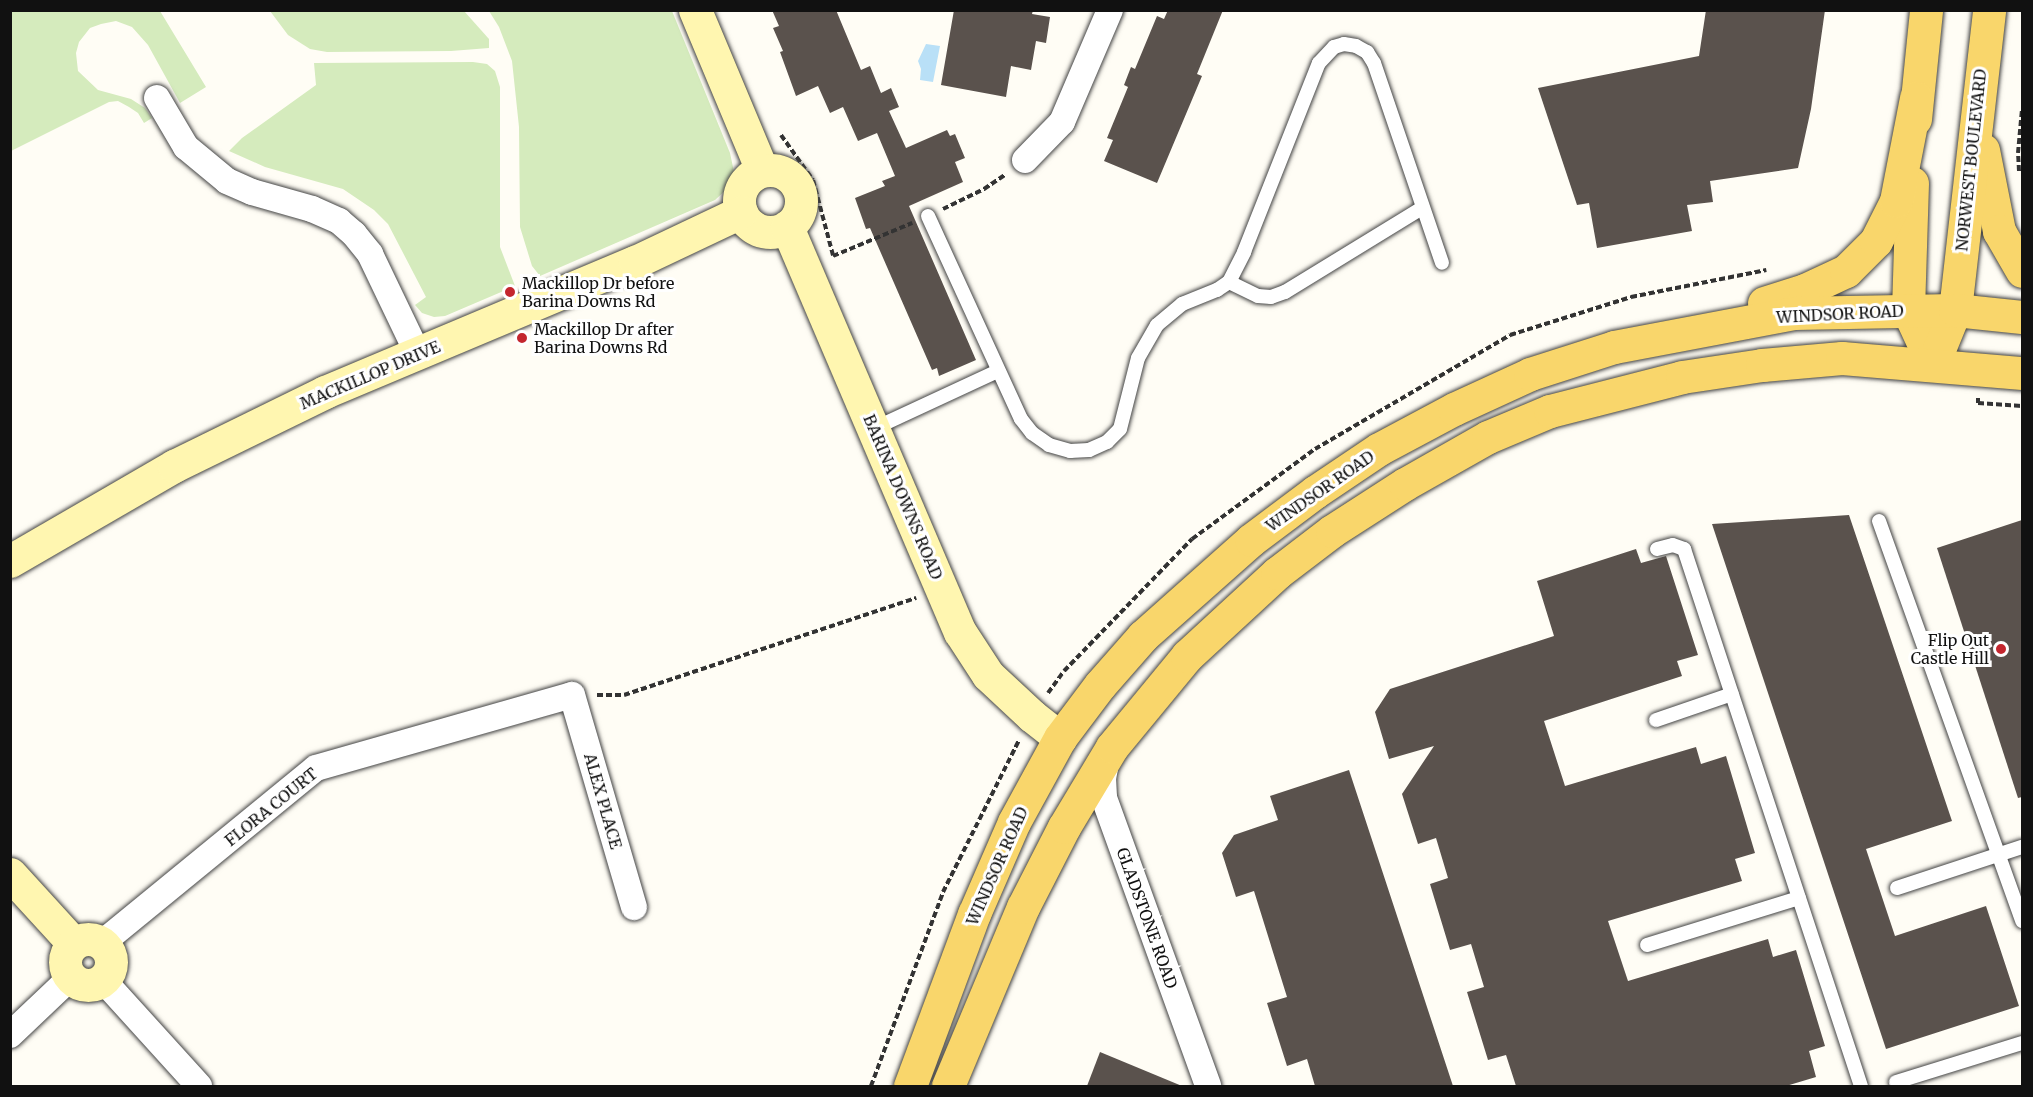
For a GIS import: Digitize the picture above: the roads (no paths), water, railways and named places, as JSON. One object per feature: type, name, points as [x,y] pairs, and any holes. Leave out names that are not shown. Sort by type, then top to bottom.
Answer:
[{"type":"main road","points":[[695,10],[762,170]]},
{"type":"main road","points":[[1926,10],[1916,98],[1908,310],[1933,364]]},
{"type":"main road","name":"NORWEST BOULEVARD","points":[[1933,364],[1955,310],[1989,10]]},
{"type":"main road","points":[[1674,335],[1828,281],[1846,271],[1862,257],[1887,223],[1896,201],[1916,98]]},
{"type":"main road","points":[[1977,104],[1992,205],[1999,231],[2022,271]]},
{"type":"main road","points":[[762,170],[778,170],[799,188],[801,206],[798,215],[788,227],[778,231],[759,230],[745,220],[741,212],[740,198],[746,180],[762,170]]},
{"type":"main road","name":"MACKILLOP DRIVE","points":[[12,556],[174,466],[325,392],[635,262],[741,212]]},
{"type":"main road","name":"BARINA DOWNS ROAD","points":[[788,227],[960,632],[988,675],[1032,716],[1060,738]]},
{"type":"main road","name":"WINDSOR ROAD","points":[[910,1086],[978,904],[1014,822],[1060,738],[1100,685],[1136,644],[1186,595],[1251,540],[1370,455],[1454,409],[1530,374],[1614,347],[1794,313],[1955,310],[2022,317]]},
{"type":"main road","points":[[1060,738],[1085,736],[1187,656],[1276,573],[1332,531],[1405,484],[1488,437],[1550,411],[1682,377],[1762,365],[1842,358],[2022,373]]},
{"type":"main road","points":[[948,1086],[1023,907],[1064,827],[1112,747],[1187,656]]},
{"type":"main road","points":[[10,874],[88,943],[111,954],[112,967],[103,980],[95,986],[80,985],[70,978],[65,968],[66,954],[88,943]]},
{"type":"street","points":[[1025,160],[1062,122],[1110,10]]},
{"type":"street","points":[[157,98],[186,147],[227,181],[252,192],[312,209],[339,221],[354,234],[370,254],[417,354]]},
{"type":"street","name":"ALEX PLACE","points":[[572,695],[634,907]]},
{"type":"street","name":"FLORA COURT","points":[[88,943],[316,768],[572,695]]},
{"type":"street","name":"GLADSTONE ROAD","points":[[1112,747],[1103,778],[1104,798],[1208,1086]]},
{"type":"street","points":[[10,1035],[70,978]]},
{"type":"street","points":[[103,980],[199,1086]]},
{"type":"lane","points":[[928,216],[1021,419],[1032,433],[1049,445],[1070,451],[1089,450],[1107,442],[1120,429],[1138,357],[1157,325],[1182,304],[1217,290],[1229,282],[1244,252],[1319,63],[1334,47],[1344,44],[1356,46],[1367,52],[1374,63],[1442,262]]},
{"type":"lane","points":[[1229,282],[1258,296],[1271,297],[1285,292],[1422,208]]},
{"type":"lane","points":[[875,428],[998,371]]},
{"type":"lane","points":[[1879,521],[2022,921]]},
{"type":"lane","points":[[1657,549],[1673,545],[1684,549],[1861,1086]]},
{"type":"lane","points":[[1656,720],[1732,694]]},
{"type":"lane","points":[[1897,888],[2022,847]]},
{"type":"lane","points":[[1647,945],[1799,898]]},
{"type":"lane","points":[[1896,1082],[2022,1043]]},
{"type":"water","points":[[926,44],[940,46],[933,82],[920,80],[921,69],[918,61]]},
{"type":"place","name":"Mackillop Dr before Barina Downs Rd","points":[[510,292]]},
{"type":"place","name":"Mackillop Dr after Barina Downs Rd","points":[[522,338]]},
{"type":"place","name":"Flip Out Castle Hill","points":[[2001,649]]}]
